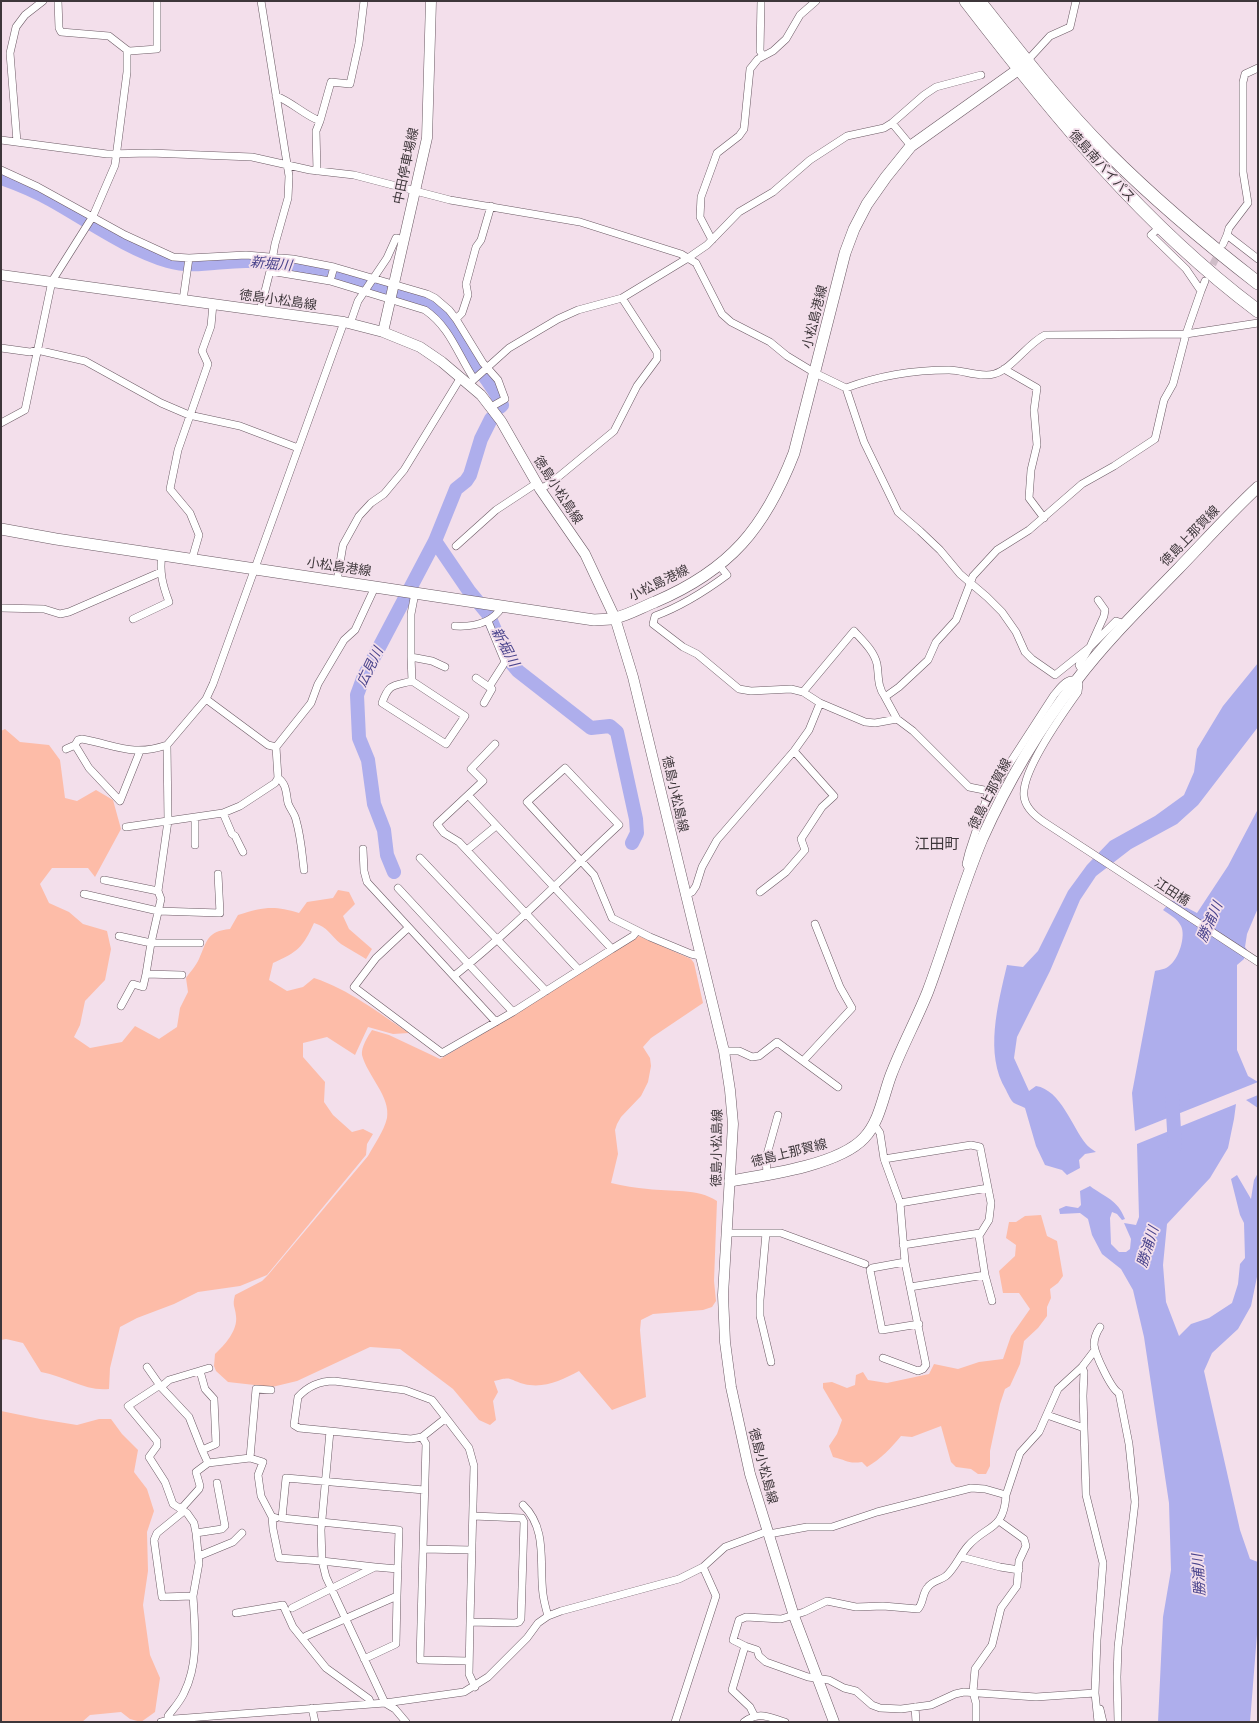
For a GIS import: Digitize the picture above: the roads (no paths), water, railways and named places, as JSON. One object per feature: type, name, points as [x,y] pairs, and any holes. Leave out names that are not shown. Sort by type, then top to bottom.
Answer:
[{"type":"highway","name":"徳島南バイパス","points":[[966,1],[1023,65],[1106,151],[1173,214],[1258,283]]},
{"type":"highway","name":"徳島南バイパス","points":[[979,1],[1078,142],[1160,227],[1225,285],[1258,311]]},
{"type":"highway","points":[[1237,266],[1258,291]]},
{"type":"main road","name":"中田停車場線","points":[[390,298],[415,191],[428,126],[431,1]]},
{"type":"main road","name":"小松島港線","points":[[1,528],[26,534],[255,570],[594,620],[615,618],[674,594],[719,566],[740,546],[765,515],[782,484],[794,453],[845,253],[854,229],[871,198],[911,146],[1023,65]]},
{"type":"main road","name":"徳島小松島線","points":[[1,275],[347,323],[383,332],[420,347],[461,377],[474,380],[497,404],[539,486],[585,554],[615,618],[634,677],[724,1051],[733,1124],[723,1295],[725,1342],[731,1387],[750,1474],[768,1533],[794,1616],[816,1678],[834,1722]]},
{"type":"main road","points":[[383,332],[390,298]]},
{"type":"main road","name":"徳島上那賀線","points":[[1244,500],[1258,482]]},
{"type":"main road","name":"徳島上那賀線","points":[[730,1181],[767,1174],[842,1154],[863,1140],[874,1124],[892,1074],[928,991],[970,871],[997,807],[1015,772],[1080,676],[1125,624],[1258,487]]},
{"type":"street","points":[[17,142],[10,62],[12,45],[16,27],[25,15],[43,1]]},
{"type":"street","points":[[58,1],[59,28],[61,32],[109,36],[127,50],[157,49],[157,1]]},
{"type":"street","points":[[260,311],[288,198],[287,165],[261,1]]},
{"type":"street","points":[[317,171],[316,131],[331,82],[350,84],[359,43],[364,1]]},
{"type":"street","points":[[760,1],[760,51],[762,56]]},
{"type":"street","points":[[712,240],[700,217],[701,197],[717,153],[739,136],[744,129],[750,69],[762,56],[773,51],[786,39],[800,15],[816,1]]},
{"type":"street","points":[[1023,65],[1050,36],[1070,27],[1076,1]]},
{"type":"street","points":[[1,423],[25,410],[52,281],[92,217],[115,165],[127,72],[127,50]]},
{"type":"street","points":[[1223,244],[1229,228],[1248,203],[1243,172],[1243,82],[1245,74],[1258,68]]},
{"type":"street","points":[[270,269],[330,280],[365,289],[415,306],[436,318],[444,328],[474,380],[509,348],[558,319],[578,310],[622,298],[688,258],[712,240],[739,212],[773,192],[810,160],[833,144],[854,133],[884,128],[936,87],[981,75]]},
{"type":"street","points":[[276,96],[284,99],[312,118],[320,121]]},
{"type":"street","points":[[892,123],[911,146]]},
{"type":"street","points":[[1,140],[102,154],[150,153],[252,157],[317,171],[354,175],[450,200],[580,222],[681,254],[696,263],[722,314],[731,322],[770,342],[787,356],[815,373],[846,388],[864,442],[898,512],[940,550],[952,566],[1002,612],[1012,624],[1025,652],[1032,659],[1055,675],[1090,647],[1116,621],[1125,624]]},
{"type":"street","points":[[1,170],[38,187],[159,252],[173,257],[189,259],[246,255],[272,258],[334,268],[435,298],[449,310],[456,319],[485,369],[502,387],[505,399],[497,404]]},
{"type":"street","points":[[456,319],[462,313],[468,295],[466,284],[476,247],[481,240],[491,206]]},
{"type":"street","points":[[1160,227],[1151,235],[1186,269],[1201,291]]},
{"type":"street","points":[[1227,235],[1258,259]]},
{"type":"street","points":[[66,749],[75,745],[78,740],[82,739],[126,750],[140,751],[167,745],[206,699],[255,570],[298,448],[347,323],[358,301],[386,258],[396,238],[404,240]]},
{"type":"street","points":[[182,300],[189,259]]},
{"type":"street","points":[[330,280],[334,268]]},
{"type":"street","points":[[885,697],[899,688],[928,660],[936,642],[956,620],[973,576],[997,550],[1029,530],[1082,484],[1120,462],[1155,439],[1164,400],[1172,384],[1186,334],[1205,281]]},
{"type":"street","points":[[456,546],[496,510],[539,486],[551,483],[614,431],[637,386],[657,359],[657,352],[622,298]]},
{"type":"street","points":[[192,559],[200,535],[190,513],[170,489],[178,450],[208,364],[202,351],[211,326],[213,304]]},
{"type":"street","points":[[846,388],[864,381],[925,372],[960,370],[988,375],[996,374],[1004,369],[1038,338],[1045,335],[1186,334],[1258,323]]},
{"type":"street","points":[[1,348],[30,352],[37,350],[85,361],[161,403],[189,415],[240,426],[298,448]]},
{"type":"street","points":[[1004,369],[1037,388],[1034,410],[1037,445],[1031,470],[1029,498],[1030,502],[1044,518]]},
{"type":"street","points":[[337,581],[343,545],[359,516],[371,503],[384,494],[404,470],[461,377]]},
{"type":"street","points":[[133,619],[169,602],[163,587],[161,572],[162,555]]},
{"type":"street","points":[[719,566],[727,575],[704,592],[679,607],[655,616],[652,624],[683,647],[697,654],[739,689],[751,691],[791,689],[803,692],[820,703],[865,722],[875,723],[897,719]]},
{"type":"street","points":[[1,608],[44,609],[60,614],[69,612],[161,572]]},
{"type":"street","points":[[126,827],[223,813],[240,806],[275,783],[278,778],[276,747],[312,703],[318,684],[344,640],[355,630],[375,587]]},
{"type":"street","points":[[411,592],[412,681]]},
{"type":"street","points":[[970,871],[966,864],[989,791],[997,782],[1054,695],[1065,682],[1080,676],[1079,665],[1090,647],[1104,616],[1105,610],[1098,600]]},
{"type":"street","points":[[455,626],[473,625],[488,621],[497,614],[502,606]]},
{"type":"street","points":[[484,702],[492,689],[490,687],[505,662],[488,621]]},
{"type":"street","points":[[803,692],[854,631],[872,651],[877,665],[878,684],[897,719],[913,731],[969,787],[989,791]]},
{"type":"street","points":[[411,658],[432,661],[445,667]]},
{"type":"street","name":"江田橋","points":[[1080,676],[1078,692],[1037,757],[1028,775],[1024,789],[1024,797],[1027,804],[1036,816],[1258,962]]},
{"type":"street","points":[[476,678],[490,687]]},
{"type":"street","points":[[412,681],[465,716],[446,744],[382,703],[387,690],[390,687],[412,681]]},
{"type":"street","points":[[206,699],[268,745],[276,747]]},
{"type":"street","points":[[686,895],[692,892],[696,886],[702,867],[717,840],[794,751],[810,730],[820,703]]},
{"type":"street","points":[[495,744],[471,769],[483,781],[437,824],[444,833],[459,842],[467,850],[578,969]]},
{"type":"street","points":[[75,745],[89,768],[120,801],[140,751]]},
{"type":"street","points":[[121,1006],[133,984],[143,987],[161,899],[158,891],[168,821],[167,745]]},
{"type":"street","points":[[760,892],[786,872],[805,850],[801,839],[822,806],[834,796],[794,751]]},
{"type":"street","points":[[454,976],[469,965],[498,939],[581,860],[618,826],[565,768],[527,802],[581,860],[594,875],[612,918],[637,931],[691,954],[700,956]]},
{"type":"street","points":[[278,778],[282,781],[288,804],[297,821],[297,827],[301,837],[304,870]]},
{"type":"street","points":[[468,795],[612,949]]},
{"type":"street","points":[[223,813],[232,834],[235,836],[243,852]]},
{"type":"street","points":[[195,818],[195,845]]},
{"type":"street","points":[[467,850],[496,826]]},
{"type":"street","points":[[363,849],[364,870],[367,882],[496,1022]]},
{"type":"street","points":[[420,858],[546,990]]},
{"type":"street","points":[[84,894],[158,911],[220,913],[218,874]]},
{"type":"street","points":[[104,880],[158,891]]},
{"type":"street","points":[[398,888],[513,1012]]},
{"type":"street","points":[[802,1061],[852,1008],[840,987],[815,924]]},
{"type":"street","points":[[408,928],[376,958],[354,987],[442,1053],[513,1012],[578,969],[633,936],[637,931]]},
{"type":"street","points":[[119,936],[151,944],[200,943]]},
{"type":"street","points":[[146,974],[182,974]]},
{"type":"street","points":[[724,1051],[739,1051],[752,1057],[760,1056],[777,1042],[838,1087]]},
{"type":"street","points":[[767,1174],[766,1158],[778,1115]]},
{"type":"street","points":[[874,1124],[880,1133],[884,1159],[900,1203],[904,1230],[903,1245],[905,1262],[926,1361],[923,1369],[918,1371],[883,1358]]},
{"type":"street","points":[[884,1159],[971,1144],[980,1147],[991,1212],[984,1228],[980,1233],[979,1240],[985,1275],[992,1301]]},
{"type":"street","points":[[900,1203],[988,1188]]},
{"type":"street","points":[[727,1232],[781,1233],[865,1264]]},
{"type":"street","points":[[766,1233],[760,1316],[770,1362]]},
{"type":"street","points":[[903,1245],[980,1233]]},
{"type":"street","points":[[905,1262],[872,1268],[870,1270],[882,1330],[918,1324]]},
{"type":"street","points":[[910,1287],[985,1275]]},
{"type":"street","points":[[1100,1327],[1095,1336],[1095,1350],[1111,1382],[1117,1392],[1120,1393],[1129,1444],[1135,1502],[1118,1647],[1116,1677],[1118,1722]]},
{"type":"street","points":[[1095,1350],[1082,1367],[1058,1389],[1039,1432],[1020,1453],[1006,1495],[1004,1510],[999,1521],[967,1547],[961,1557],[944,1577],[929,1585],[924,1592],[918,1609],[883,1606],[856,1607],[827,1602],[794,1616],[774,1620],[750,1617],[739,1620],[734,1640],[757,1650],[759,1656],[766,1662],[808,1677],[829,1680],[844,1688],[856,1691],[872,1704],[880,1708],[901,1709],[915,1707],[938,1703],[955,1694],[973,1692],[1036,1697],[1096,1696]]},
{"type":"street","points":[[147,1367],[161,1387],[189,1417],[208,1463]]},
{"type":"street","points":[[1082,1367],[1084,1372],[1083,1396],[1086,1495],[1094,1522],[1103,1563],[1097,1640],[1096,1696],[1098,1722]]},
{"type":"street","points":[[165,1721],[184,1693],[194,1662],[195,1637],[193,1596],[199,1556],[196,1533],[192,1518],[173,1504],[165,1482],[149,1456],[158,1446],[154,1436],[128,1406],[157,1387],[161,1387],[169,1380],[209,1368]]},
{"type":"street","points":[[200,1371],[205,1389],[214,1399],[216,1437],[216,1444],[202,1450]]},
{"type":"street","points":[[446,1418],[422,1437],[411,1439],[299,1428],[294,1425],[298,1397],[314,1384],[324,1381],[405,1390],[432,1400],[446,1418],[469,1448],[474,1466],[469,1661],[470,1679],[475,1687]]},
{"type":"street","points":[[250,1458],[256,1389],[271,1390]]},
{"type":"street","points":[[1047,1415],[1084,1428]]},
{"type":"street","points":[[330,1431],[322,1523],[322,1561],[326,1577],[385,1702],[396,1709],[406,1722]]},
{"type":"street","points":[[422,1437],[426,1444],[420,1660],[469,1661]]},
{"type":"street","points":[[193,1596],[162,1597],[154,1540],[157,1533],[183,1510],[199,1489],[200,1486],[196,1472],[208,1463],[250,1458],[263,1462],[258,1475],[261,1496],[272,1517],[272,1529],[279,1558],[398,1569]]},
{"type":"street","points":[[282,1518],[286,1478],[424,1490]]},
{"type":"street","points":[[196,1533],[222,1529],[225,1526],[217,1483]]},
{"type":"street","points":[[165,1721],[371,1704],[464,1692],[475,1687],[508,1658],[538,1623],[548,1616],[561,1611],[680,1579],[703,1567],[725,1547],[768,1533],[807,1527],[832,1527],[883,1510],[971,1488],[985,1489],[1006,1495]]},
{"type":"street","points":[[523,1505],[536,1521],[543,1562],[543,1594],[548,1616]]},
{"type":"street","points":[[470,1622],[515,1623],[519,1622],[521,1619],[524,1522],[522,1518],[473,1516]]},
{"type":"street","points":[[272,1517],[399,1530],[396,1644],[364,1659]]},
{"type":"street","points":[[976,1722],[976,1702],[973,1692],[976,1665],[992,1645],[1001,1608],[1017,1586],[1019,1562],[1026,1543],[1024,1539],[999,1521]]},
{"type":"street","points":[[199,1556],[217,1550],[233,1542],[242,1533]]},
{"type":"street","points":[[423,1549],[472,1550]]},
{"type":"street","points":[[961,1557],[1000,1567],[1019,1570]]},
{"type":"street","points":[[292,1608],[376,1567]]},
{"type":"street","points":[[675,1722],[716,1596],[703,1567]]},
{"type":"street","points":[[306,1636],[398,1596]]},
{"type":"street","points":[[236,1613],[283,1605],[293,1627],[326,1668],[369,1699],[371,1704]]},
{"type":"street","points":[[745,1646],[732,1690],[750,1707],[754,1715]]},
{"type":"street","points":[[1096,1696],[1103,1722]]},
{"type":"street","points":[[915,1707],[916,1722]]},
{"type":"street","points":[[312,1708],[315,1722]]},
{"type":"street","points":[[744,1722],[754,1715],[785,1722]]},
{"type":"water","points":[[1258,663],[1258,727],[1198,805],[1177,824],[1131,849],[1096,876],[1080,900],[1050,971],[1017,1037],[1014,1058],[1029,1091],[1036,1086],[1045,1089],[1052,1094],[1065,1110],[1086,1144],[1096,1152],[1085,1154],[1079,1160],[1080,1168],[1067,1175],[1062,1170],[1045,1165],[1036,1146],[1025,1108],[1015,1104],[1012,1101],[999,1076],[994,1045],[995,1029],[1007,965],[1023,967],[1038,951],[1068,891],[1087,865],[1110,841],[1155,816],[1184,795],[1194,772],[1197,749],[1223,706]]},
{"type":"water","points":[[1258,809],[1258,908],[1247,934],[1245,947],[1247,950],[1244,959],[1237,965],[1237,1050],[1248,1076],[1258,1082],[1135,1131],[1132,1093],[1155,971],[1166,968],[1173,963],[1179,953],[1183,935],[1179,923],[1163,910],[1172,900],[1197,913],[1228,866]]},
{"type":"water","points":[[1258,1095],[1258,1108],[1246,1100]]},
{"type":"water","points":[[1236,1104],[1228,1148],[1210,1178],[1167,1224],[1163,1265],[1166,1302],[1179,1336],[1191,1324],[1209,1318],[1232,1303],[1238,1284],[1240,1264],[1245,1258],[1244,1223],[1240,1215],[1231,1179],[1237,1175],[1251,1199],[1254,1180],[1258,1173],[1258,1272],[1251,1306],[1238,1329],[1212,1353],[1204,1371],[1240,1530],[1250,1559],[1258,1562],[1258,1622],[1250,1722],[1158,1722],[1163,1617],[1171,1570],[1169,1503],[1144,1337],[1133,1290],[1121,1269],[1102,1254],[1092,1235],[1088,1219],[1080,1213],[1060,1214],[1059,1209],[1066,1206],[1078,1208],[1081,1205],[1080,1191],[1090,1186],[1115,1203],[1122,1212],[1125,1219],[1122,1220],[1117,1214],[1112,1212],[1110,1218],[1111,1244],[1119,1252],[1126,1252],[1130,1249],[1131,1239],[1124,1223],[1136,1225],[1139,1217],[1137,1144]]},
{"type":"waterway","name":"新堀川","points":[[1,178],[45,197],[138,250],[168,261],[188,264],[239,261],[285,264],[339,275],[422,300],[438,310],[458,334],[474,362],[496,394],[502,405],[500,407]]},
{"type":"waterway","name":"広見川","points":[[394,872],[387,855],[384,830],[374,804],[368,760],[359,738],[357,695],[364,676],[435,541],[456,489],[466,481],[470,475],[481,439],[491,419]]},
{"type":"waterway","name":"新堀川","points":[[435,541],[469,591],[488,614],[508,659],[518,671],[591,728],[610,726],[617,732],[636,819],[637,833],[632,843]]},
{"type":"waterway","name":"勝浦川","points":[[1172,1096],[1175,1147]]},
{"type":"tunnel","points":[[1208,274],[1220,250]]},
{"type":"district","name":"江田町","points":[[937,844]]}]
